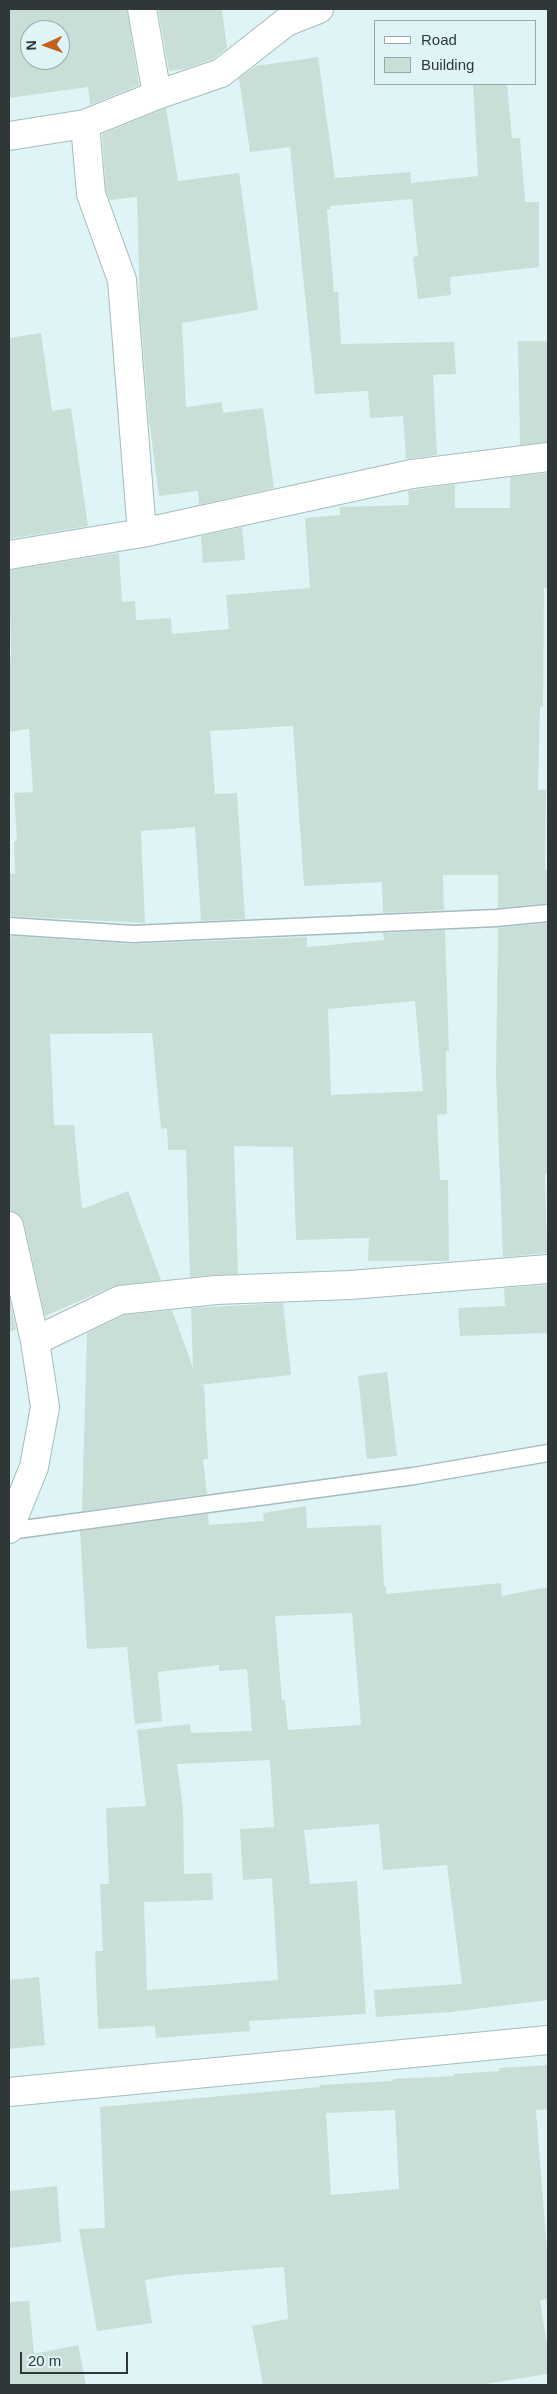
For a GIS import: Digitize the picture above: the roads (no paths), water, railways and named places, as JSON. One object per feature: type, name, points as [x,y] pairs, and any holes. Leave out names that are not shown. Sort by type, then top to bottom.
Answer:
[{"type":"street","points":[[142,9],[157,95]]},
{"type":"street","points":[[9,136],[85,124],[157,95],[221,73],[284,16],[319,9]]},
{"type":"street","points":[[85,124],[91,194],[122,280],[142,533]]},
{"type":"street","points":[[9,555],[142,533],[412,474],[548,457]]},
{"type":"street","points":[[9,1226],[35,1341],[45,1407],[34,1467],[9,1530]]},
{"type":"street","points":[[35,1341],[120,1300],[216,1290],[350,1285],[548,1269]]},
{"type":"street","points":[[9,2092],[548,2040]]},
{"type":"lane","points":[[9,926],[133,934],[486,918],[548,913]]},
{"type":"lane","points":[[9,1530],[414,1476],[548,1453]]}]
